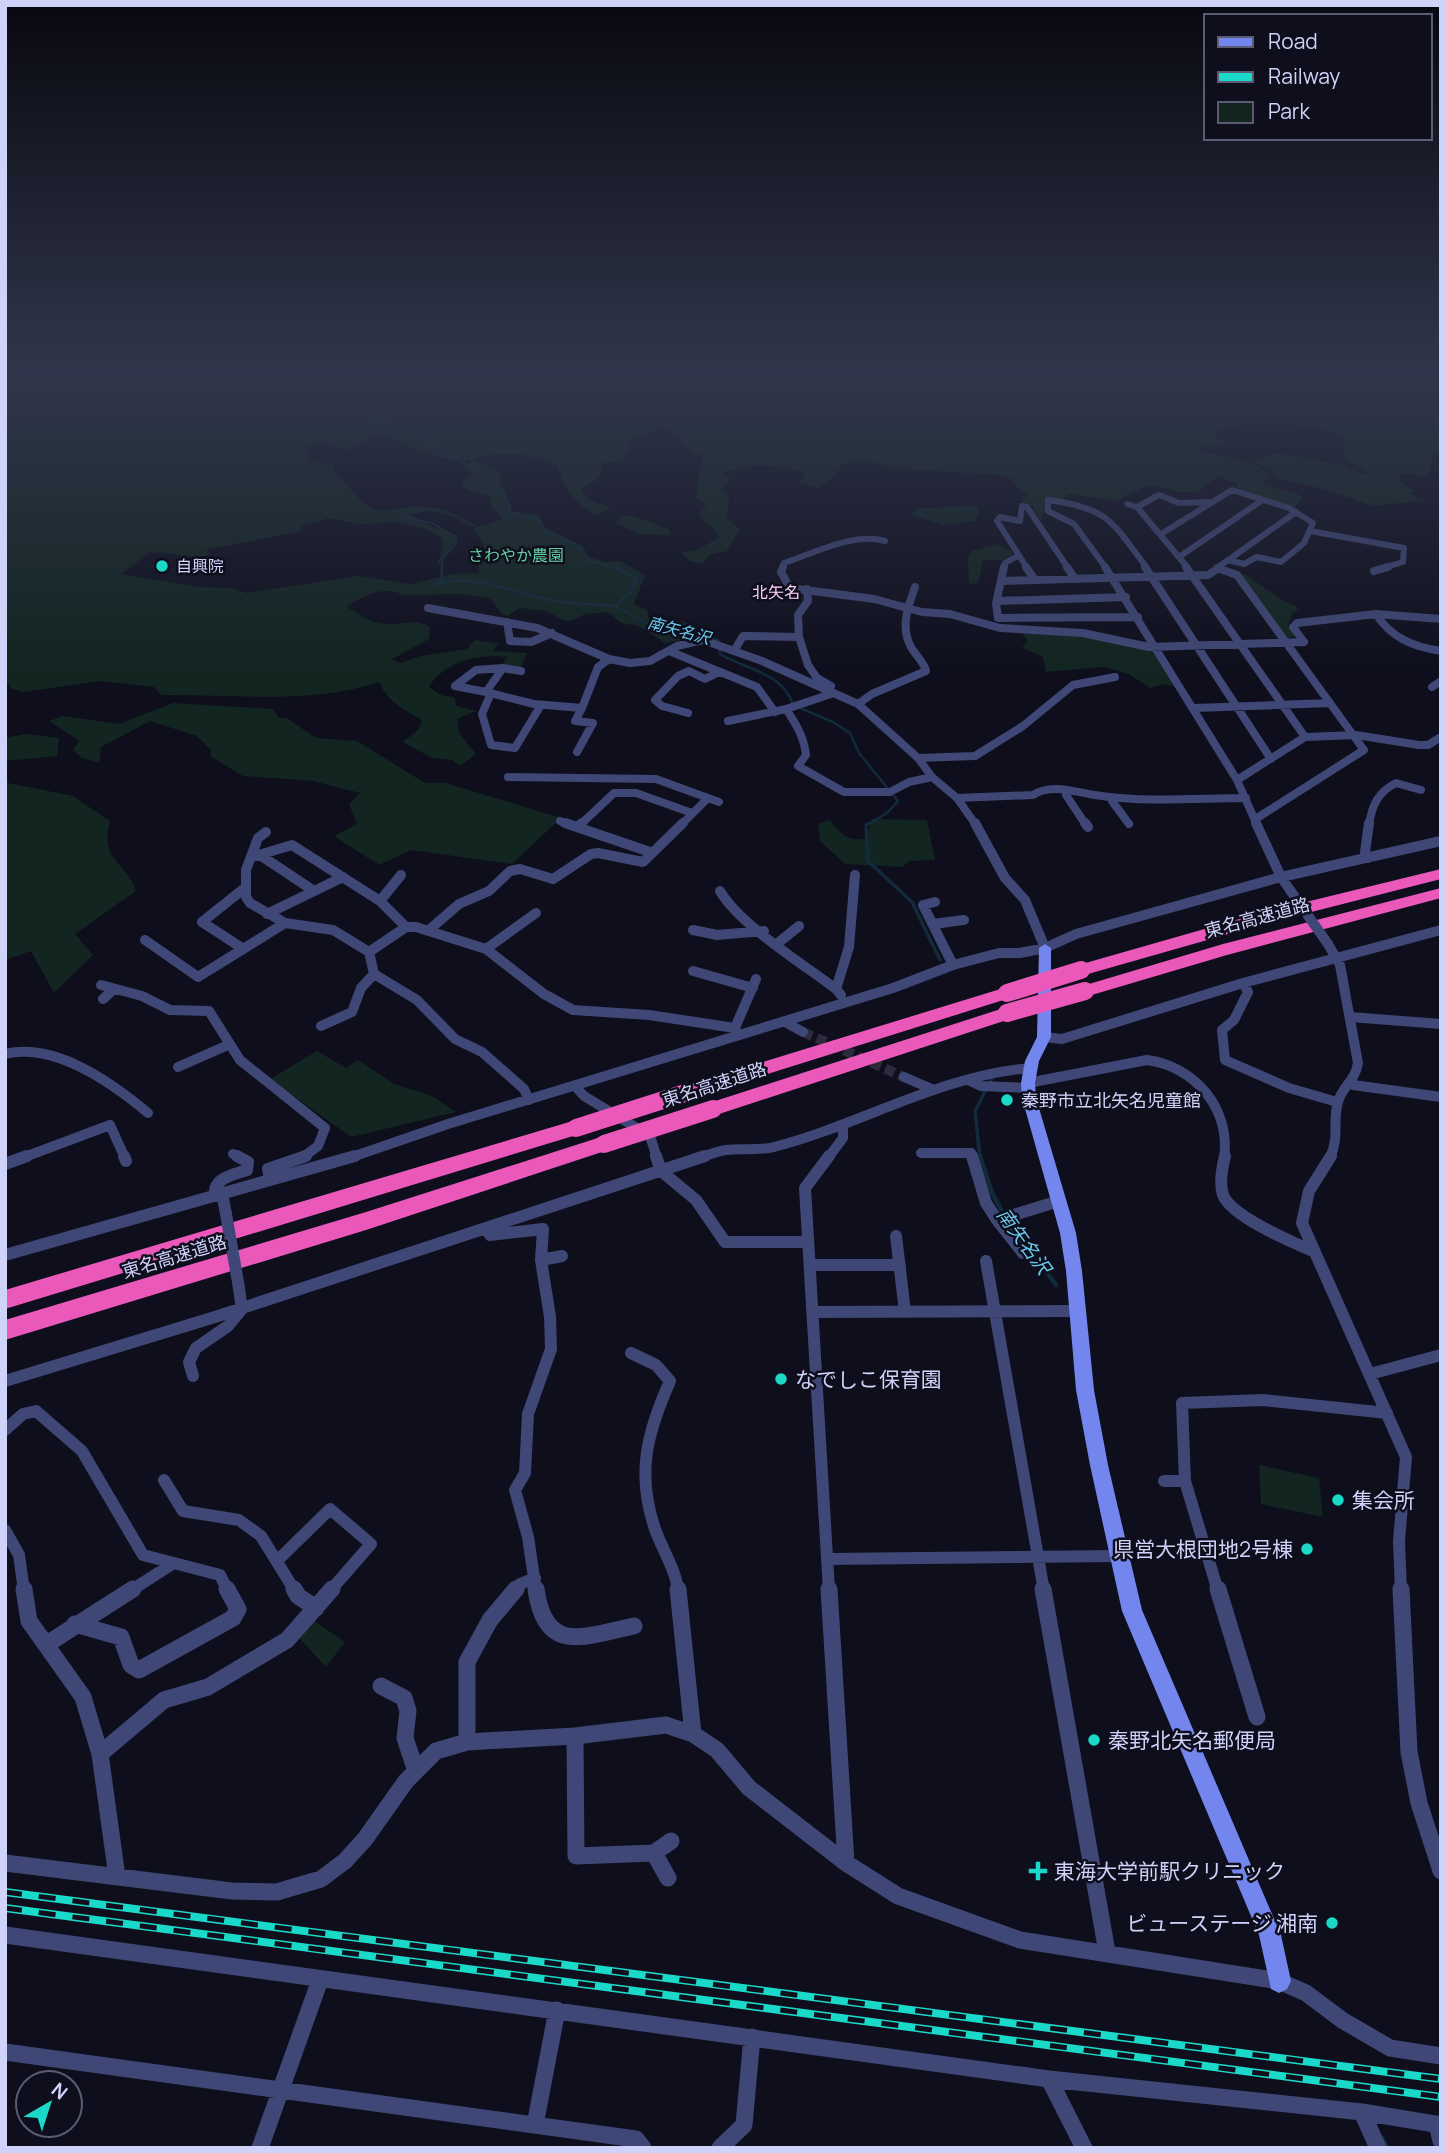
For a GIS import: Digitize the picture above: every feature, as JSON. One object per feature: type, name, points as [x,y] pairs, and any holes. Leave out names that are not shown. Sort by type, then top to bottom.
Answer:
[{"type":"highway","name":"東名高速道路","points":[[5,1300],[576,1128],[1081,971],[1245,923],[1441,874]]},
{"type":"highway","name":"東名高速道路","points":[[5,1330],[341,1229],[1007,1013],[1223,950],[1441,894]]},
{"type":"street","points":[[1161,534],[1232,490],[1296,512],[1313,523],[1304,543],[1281,562],[1257,557],[1244,564],[1228,560]]},
{"type":"street","points":[[1137,507],[1159,495],[1179,503],[1211,503]]},
{"type":"street","points":[[1271,759],[1153,577],[1111,520],[1080,504],[1048,500],[1048,511],[1074,524],[1126,597],[1237,780],[1257,818],[1281,877],[1337,956],[1359,1063],[1353,1085],[1343,1092],[1338,1102],[1340,1131],[1325,1168],[1309,1187],[1301,1208],[1302,1223],[1406,1457],[1399,1541],[1409,1752],[1419,1804],[1441,1871]]},
{"type":"street","points":[[1179,556],[1261,501]]},
{"type":"street","points":[[1127,504],[1137,507],[1195,576],[1306,737]]},
{"type":"street","points":[[1035,580],[997,521],[1000,517],[1020,521],[1021,506],[1027,507],[1075,579]]},
{"type":"street","points":[[1208,575],[1296,512]]},
{"type":"street","points":[[1310,531],[1404,548],[1403,562],[1375,568]]},
{"type":"street","points":[[885,541],[870,537],[857,540],[784,564],[781,569],[787,585],[874,599],[922,612],[950,614],[1000,628],[1067,631],[1126,644],[1156,646],[1304,642],[1293,627],[1297,623],[1376,614],[1441,619]]},
{"type":"street","points":[[1350,548],[1353,539]]},
{"type":"street","points":[[1019,555],[1005,563],[996,601],[998,618],[1138,617]]},
{"type":"street","points":[[1217,568],[1237,575],[1356,735],[1364,750],[1257,818]]},
{"type":"street","points":[[1001,581],[1233,573]]},
{"type":"street","points":[[807,589],[808,601],[798,615],[799,637],[808,665],[817,678],[836,689],[834,693]]},
{"type":"street","points":[[858,704],[873,694],[926,671],[905,639],[907,608],[914,590],[922,594]]},
{"type":"street","points":[[996,601],[1126,597]]},
{"type":"street","points":[[428,608],[552,633],[609,659],[630,663],[650,662],[693,641],[712,643],[858,704],[918,758],[932,777],[957,798],[974,820],[1005,878],[1025,900],[1045,948],[1044,1037],[1029,1080],[1068,1233],[1085,1390],[1119,1556],[1132,1611],[1270,1935],[1279,1981]]},
{"type":"street","points":[[1376,614],[1381,623],[1404,642],[1419,649],[1441,651]]},
{"type":"street","points":[[507,622],[510,641],[514,642],[534,643],[552,633]]},
{"type":"street","points":[[734,650],[743,636],[799,637]]},
{"type":"street","points":[[668,651],[757,687],[775,712]]},
{"type":"street","points":[[582,749],[595,728],[593,723],[575,720],[598,667],[609,659]]},
{"type":"street","points":[[521,671],[479,668],[467,672],[454,686],[541,705],[582,708]]},
{"type":"street","points":[[503,668],[488,692],[482,714],[491,745],[515,748],[541,705]]},
{"type":"street","points":[[688,713],[675,713],[655,700],[678,676],[689,671],[705,679],[719,672]]},
{"type":"street","points":[[918,758],[975,756],[1023,726],[1073,685],[1115,677]]},
{"type":"street","points":[[1432,687],[1441,681]]},
{"type":"street","points":[[728,721],[775,712],[834,693]]},
{"type":"street","points":[[1194,708],[1330,703]]},
{"type":"street","points":[[786,709],[801,732],[806,750],[806,755],[798,766],[844,792],[890,792],[909,782],[932,777]]},
{"type":"street","points":[[1237,780],[1306,737],[1356,735],[1419,745],[1428,745],[1441,737]]},
{"type":"street","points":[[508,777],[656,779],[719,802]]},
{"type":"street","points":[[1368,858],[1365,852],[1372,803],[1381,791],[1397,780],[1421,790]]},
{"type":"street","points":[[957,798],[1033,795],[1042,789],[1114,798],[1246,798]]},
{"type":"street","points":[[1069,791],[1066,794],[1082,823]]},
{"type":"street","points":[[578,826],[614,793],[636,793],[692,813]]},
{"type":"street","points":[[429,930],[459,904],[489,891],[510,871],[520,869],[553,879],[592,854],[598,853],[643,862],[650,852],[708,797]]},
{"type":"street","points":[[1114,798],[1112,802],[1130,819]]},
{"type":"street","points":[[560,821],[650,852]]},
{"type":"street","points":[[266,832],[258,838],[256,856],[246,870],[250,903],[285,923],[332,930],[369,952],[374,974],[417,1000],[455,1039],[482,1052],[524,1089],[529,1100]]},
{"type":"street","points":[[5,1255],[270,1180],[737,1033],[785,1022],[893,988],[953,965],[999,953],[1020,953],[1045,948],[1088,930],[1281,877],[1441,841]]},
{"type":"street","points":[[256,856],[292,845],[380,901],[407,927],[429,930],[486,949],[544,994],[573,1010],[649,1015],[737,1033]]},
{"type":"street","points":[[256,856],[314,891]]},
{"type":"street","points":[[380,901],[401,875]]},
{"type":"street","points":[[836,989],[848,965],[852,947],[855,875]]},
{"type":"street","points":[[267,914],[343,877]]},
{"type":"street","points":[[242,948],[202,922],[246,887]]},
{"type":"street","points":[[720,891],[726,901],[836,989],[847,1002]]},
{"type":"street","points":[[935,902],[923,905],[953,965]]},
{"type":"street","points":[[486,949],[536,913]]},
{"type":"street","points":[[515,916],[526,921]]},
{"type":"street","points":[[933,924],[964,920]]},
{"type":"street","points":[[145,940],[198,977],[285,923]]},
{"type":"street","points":[[778,943],[799,926]]},
{"type":"street","points":[[369,952],[407,927]]},
{"type":"street","points":[[694,930],[717,935],[764,931]]},
{"type":"street","points":[[1044,1037],[1062,1039],[1243,983],[1441,930]]},
{"type":"street","points":[[693,971],[754,983],[737,1033]]},
{"type":"street","points":[[321,1026],[352,1012],[361,988],[374,974]]},
{"type":"street","points":[[1243,983],[1248,992],[1234,1020],[1222,1030],[1225,1060],[1289,1088],[1338,1102]]},
{"type":"street","points":[[101,985],[142,996],[170,1010],[209,1011],[228,1045],[240,1060],[325,1128],[323,1143],[311,1154],[268,1170],[270,1180]]},
{"type":"street","points":[[103,999],[114,989]]},
{"type":"street","points":[[1350,1017],[1441,1024]]},
{"type":"street","points":[[785,1022],[803,1032]]},
{"type":"street","points":[[178,1067],[228,1045]]},
{"type":"street","points":[[5,1054],[15,1049],[37,1051],[98,1076],[130,1095],[148,1113]]},
{"type":"street","points":[[968,1080],[981,1086],[1147,1060],[1162,1062],[1184,1071],[1212,1099],[1219,1113],[1225,1155],[1222,1191],[1225,1198],[1251,1218],[1313,1251]]},
{"type":"street","points":[[5,1381],[242,1309],[723,1150],[771,1148],[843,1125],[934,1090],[1004,1070],[1029,1080]]},
{"type":"street","points":[[904,1077],[934,1090]]},
{"type":"street","points":[[1353,1085],[1441,1097]]},
{"type":"street","points":[[575,1086],[584,1096],[650,1136],[661,1171],[695,1200],[725,1242],[808,1242]]},
{"type":"street","points":[[5,1164],[110,1125],[126,1161]]},
{"type":"street","points":[[843,1125],[843,1138],[805,1188],[846,1863]]},
{"type":"street","points":[[929,1149],[971,1153],[986,1203],[1002,1218],[1023,1253]]},
{"type":"street","points":[[193,1376],[189,1362],[196,1348],[228,1326],[242,1309],[226,1214],[214,1187],[217,1182],[247,1170],[248,1162],[233,1154]]},
{"type":"street","points":[[1002,1218],[1059,1202]]},
{"type":"street","points":[[486,1228],[491,1235],[543,1229],[541,1260],[550,1317],[551,1349],[528,1415],[525,1473],[520,1485],[514,1490],[528,1537],[537,1599],[546,1625],[557,1633],[577,1638],[634,1626]]},
{"type":"street","points":[[896,1236],[905,1312]]},
{"type":"street","points":[[541,1260],[562,1256]]},
{"type":"street","points":[[986,1261],[1107,1952]]},
{"type":"street","points":[[810,1265],[900,1265]]},
{"type":"street","points":[[814,1312],[1077,1311]]},
{"type":"street","points":[[631,1353],[656,1365],[670,1381],[652,1422],[646,1447],[647,1499],[655,1529],[678,1587],[693,1734]]},
{"type":"street","points":[[1370,1374],[1441,1355]]},
{"type":"street","points":[[1257,1717],[1185,1481],[1183,1398],[1263,1400],[1387,1413]]},
{"type":"street","points":[[5,1430],[23,1414],[36,1411],[82,1451],[143,1555],[219,1575],[238,1609],[233,1618],[139,1670],[131,1665],[121,1637],[75,1625]]},
{"type":"street","points":[[164,1480],[183,1511],[239,1520],[261,1536],[298,1596],[316,1608]]},
{"type":"street","points":[[1164,1481],[1185,1481]]},
{"type":"street","points":[[100,1754],[164,1700],[208,1688],[287,1640],[371,1544],[330,1509],[278,1561]]},
{"type":"street","points":[[5,1530],[19,1555],[29,1620],[83,1697],[100,1754],[117,1877]]},
{"type":"street","points":[[827,1559],[1119,1556]]},
{"type":"street","points":[[47,1644],[174,1563]]},
{"type":"street","points":[[467,1742],[467,1662],[490,1620],[520,1584],[536,1578]]},
{"type":"street","points":[[381,1686],[404,1698],[408,1711],[405,1738],[416,1771]]},
{"type":"street","points":[[5,1863],[232,1891],[277,1892],[321,1879],[345,1861],[416,1771],[436,1751],[467,1742],[575,1736],[666,1725],[693,1734],[717,1749],[749,1788],[846,1863],[898,1896],[1020,1940],[1279,1981],[1306,1993],[1342,2020],[1390,2048],[1438,2052]]},
{"type":"street","points":[[575,1736],[576,1856],[654,1853],[671,1840]]},
{"type":"street","points":[[654,1853],[668,1878]]},
{"type":"street","points":[[5,1935],[1049,2080],[1362,2112],[1440,2130]]},
{"type":"street","points":[[260,2148],[320,1980]]},
{"type":"street","points":[[535,2124],[557,2010]]},
{"type":"street","points":[[720,2148],[744,2125],[752,2037]]},
{"type":"street","points":[[5,2052],[636,2139],[643,2148]]},
{"type":"street","points":[[1049,2080],[1084,2148]]},
{"type":"street","points":[[1362,2112],[1378,2148]]},
{"type":"green space","name":"さわやか農園","points":[[5,470],[333,470],[364,503],[377,510],[436,508],[453,513],[476,526],[470,527],[457,518],[433,511],[410,515],[457,537],[436,568],[443,546],[441,537],[426,529],[397,522],[360,524],[328,518],[300,527],[302,531],[205,550],[211,553],[203,557],[151,552],[120,574],[199,587],[230,588],[246,593],[358,576],[411,584],[452,574],[479,573],[478,555],[486,551],[474,528],[502,520],[490,504],[490,496],[467,490],[461,483],[472,474],[467,470],[500,470],[499,483],[508,493],[505,498],[511,511],[538,515],[544,527],[583,546],[588,557],[605,562],[621,561],[645,575],[634,604],[647,610],[650,623],[666,626],[678,621],[695,625],[697,637],[665,643],[639,626],[621,623],[608,612],[585,614],[571,621],[562,620],[547,611],[520,608],[507,616],[502,614],[490,598],[459,594],[403,595],[389,591],[367,596],[347,607],[374,622],[419,623],[430,627],[429,639],[392,659],[401,663],[420,656],[467,649],[475,640],[499,644],[492,651],[527,653],[520,669],[501,666],[507,657],[463,661],[444,671],[429,687],[441,695],[455,698],[456,706],[476,711],[457,719],[459,733],[476,754],[460,766],[452,760],[432,758],[403,742],[419,729],[422,720],[392,700],[379,682],[326,694],[271,697],[161,695],[154,687],[100,681],[24,692],[12,689],[5,679]]},
{"type":"green space","points":[[559,470],[601,470],[599,478],[581,489],[589,500],[611,508],[596,515],[571,494]]},
{"type":"green space","points":[[700,470],[730,470],[722,473],[730,479],[722,488],[729,497],[727,519],[740,529],[726,552],[712,554],[703,564],[690,561],[681,553],[700,549],[719,537],[699,514],[706,506],[696,497]]},
{"type":"green space","points":[[797,470],[838,470],[833,478],[817,488],[799,483],[805,477],[803,472]]},
{"type":"green space","points":[[931,470],[1265,470],[1273,478],[1263,481],[1265,484],[1303,496],[1294,509],[1261,499],[1236,487],[1239,484],[1218,476],[1198,492],[1177,492],[1158,486],[1146,486],[1116,501],[1068,494],[1063,500],[1049,500],[1041,521],[1032,506],[1021,502],[1027,494],[1018,489],[1012,479],[999,475]]},
{"type":"green space","points":[[1271,470],[1354,470],[1360,474],[1369,473],[1365,470],[1429,470],[1427,478],[1399,474],[1400,482],[1416,491],[1409,492],[1416,498],[1425,500],[1374,506],[1319,488],[1278,479]]},
{"type":"green space","points":[[975,506],[979,510],[975,521],[944,525],[911,515],[918,508]]},
{"type":"green space","points":[[621,516],[633,516],[669,529],[671,535],[638,534],[617,523]]},
{"type":"green space","points":[[998,544],[1012,554],[1004,560],[983,560],[978,583],[969,584],[968,557],[972,551]]},
{"type":"green space","points":[[1239,573],[1299,608],[1292,614],[1288,626],[1295,636],[1286,639]]},
{"type":"green space","points":[[1024,633],[1072,633],[1153,651],[1174,686],[1163,684],[1150,688],[1129,674],[1103,667],[1046,672],[1043,657],[1022,648],[1028,641]]},
{"type":"green space","points":[[173,703],[273,709],[279,718],[287,718],[316,738],[357,741],[425,783],[446,783],[561,818],[512,864],[411,850],[379,865],[334,836],[357,824],[349,804],[360,793],[313,781],[243,776],[210,756],[211,750],[197,736],[150,721],[101,747],[99,763],[82,758],[73,750],[79,741],[49,721],[63,716],[119,724]]},
{"type":"green space","points":[[26,734],[59,738],[57,756],[5,761],[5,738]]},
{"type":"green space","points":[[5,775],[8,783],[73,796],[110,821],[110,853],[126,872],[136,891],[75,934],[93,955],[54,993],[31,951],[5,960]]},
{"type":"green space","points":[[872,819],[927,820],[935,860],[909,861],[902,867],[845,864],[820,841],[818,824],[830,820],[846,836],[861,839],[867,838]]},
{"type":"green space","points":[[317,1051],[346,1068],[358,1060],[394,1084],[430,1095],[456,1112],[351,1137],[270,1079]]},
{"type":"green space","points":[[1259,1465],[1319,1478],[1323,1517],[1261,1504]]},
{"type":"green space","points":[[313,1620],[345,1642],[326,1667],[298,1637]]},
{"type":"waterway","name":"南矢名沢","points":[[483,470],[487,472],[477,483],[505,496],[510,513],[540,520],[544,530],[580,547],[589,561],[620,568]]},
{"type":"waterway","points":[[403,516],[434,524],[456,537],[455,546],[443,557],[442,568]]},
{"type":"waterway","points":[[441,582],[442,567]]},
{"type":"waterway","name":"南矢名沢","points":[[613,567],[636,578],[632,591],[615,606]]},
{"type":"waterway","points":[[433,585],[477,582],[550,600],[615,606]]},
{"type":"waterway","name":"南矢名沢","points":[[615,606],[651,625],[718,640],[720,654],[781,685],[793,705],[833,722],[850,733],[859,753],[898,801],[887,813],[867,825]]},
{"type":"waterway","name":"南矢名沢","points":[[870,823],[866,825],[868,861],[912,902],[940,960]]},
{"type":"waterway","name":"南矢名沢","points":[[980,1158],[975,1111],[992,1078]]},
{"type":"waterway","name":"南矢名沢","points":[[980,1156],[992,1193],[1004,1215]]},
{"type":"waterway","name":"南矢名沢","points":[[1009,1221],[1056,1285]]},
{"type":"waterway","name":"南矢名沢","points":[[1382,2138],[1387,2148]]},
{"type":"tunnel","points":[[803,1032],[904,1077]]},
{"type":"railway","points":[[5,1892],[1441,2079]]},
{"type":"railway","points":[[5,1908],[1441,2097]]},
{"type":"place","name":"自興院","points":[[162,566]]},
{"type":"place","name":"秦野市立北矢名児童館","points":[[1007,1100]]},
{"type":"place","name":"なでしこ保育園","points":[[781,1379]]},
{"type":"place","name":"集会所","points":[[1338,1500]]},
{"type":"place","name":"県営大根団地2号棟","points":[[1307,1549]]},
{"type":"place","name":"秦野北矢名郵便局","points":[[1094,1740]]},
{"type":"place","name":"東海大学前駅クリニック","points":[[1038,1871]]},
{"type":"place","name":"ビューステージ 湘南","points":[[1332,1923]]},
{"type":"district","name":"北矢名","points":[[776,592]]}]
